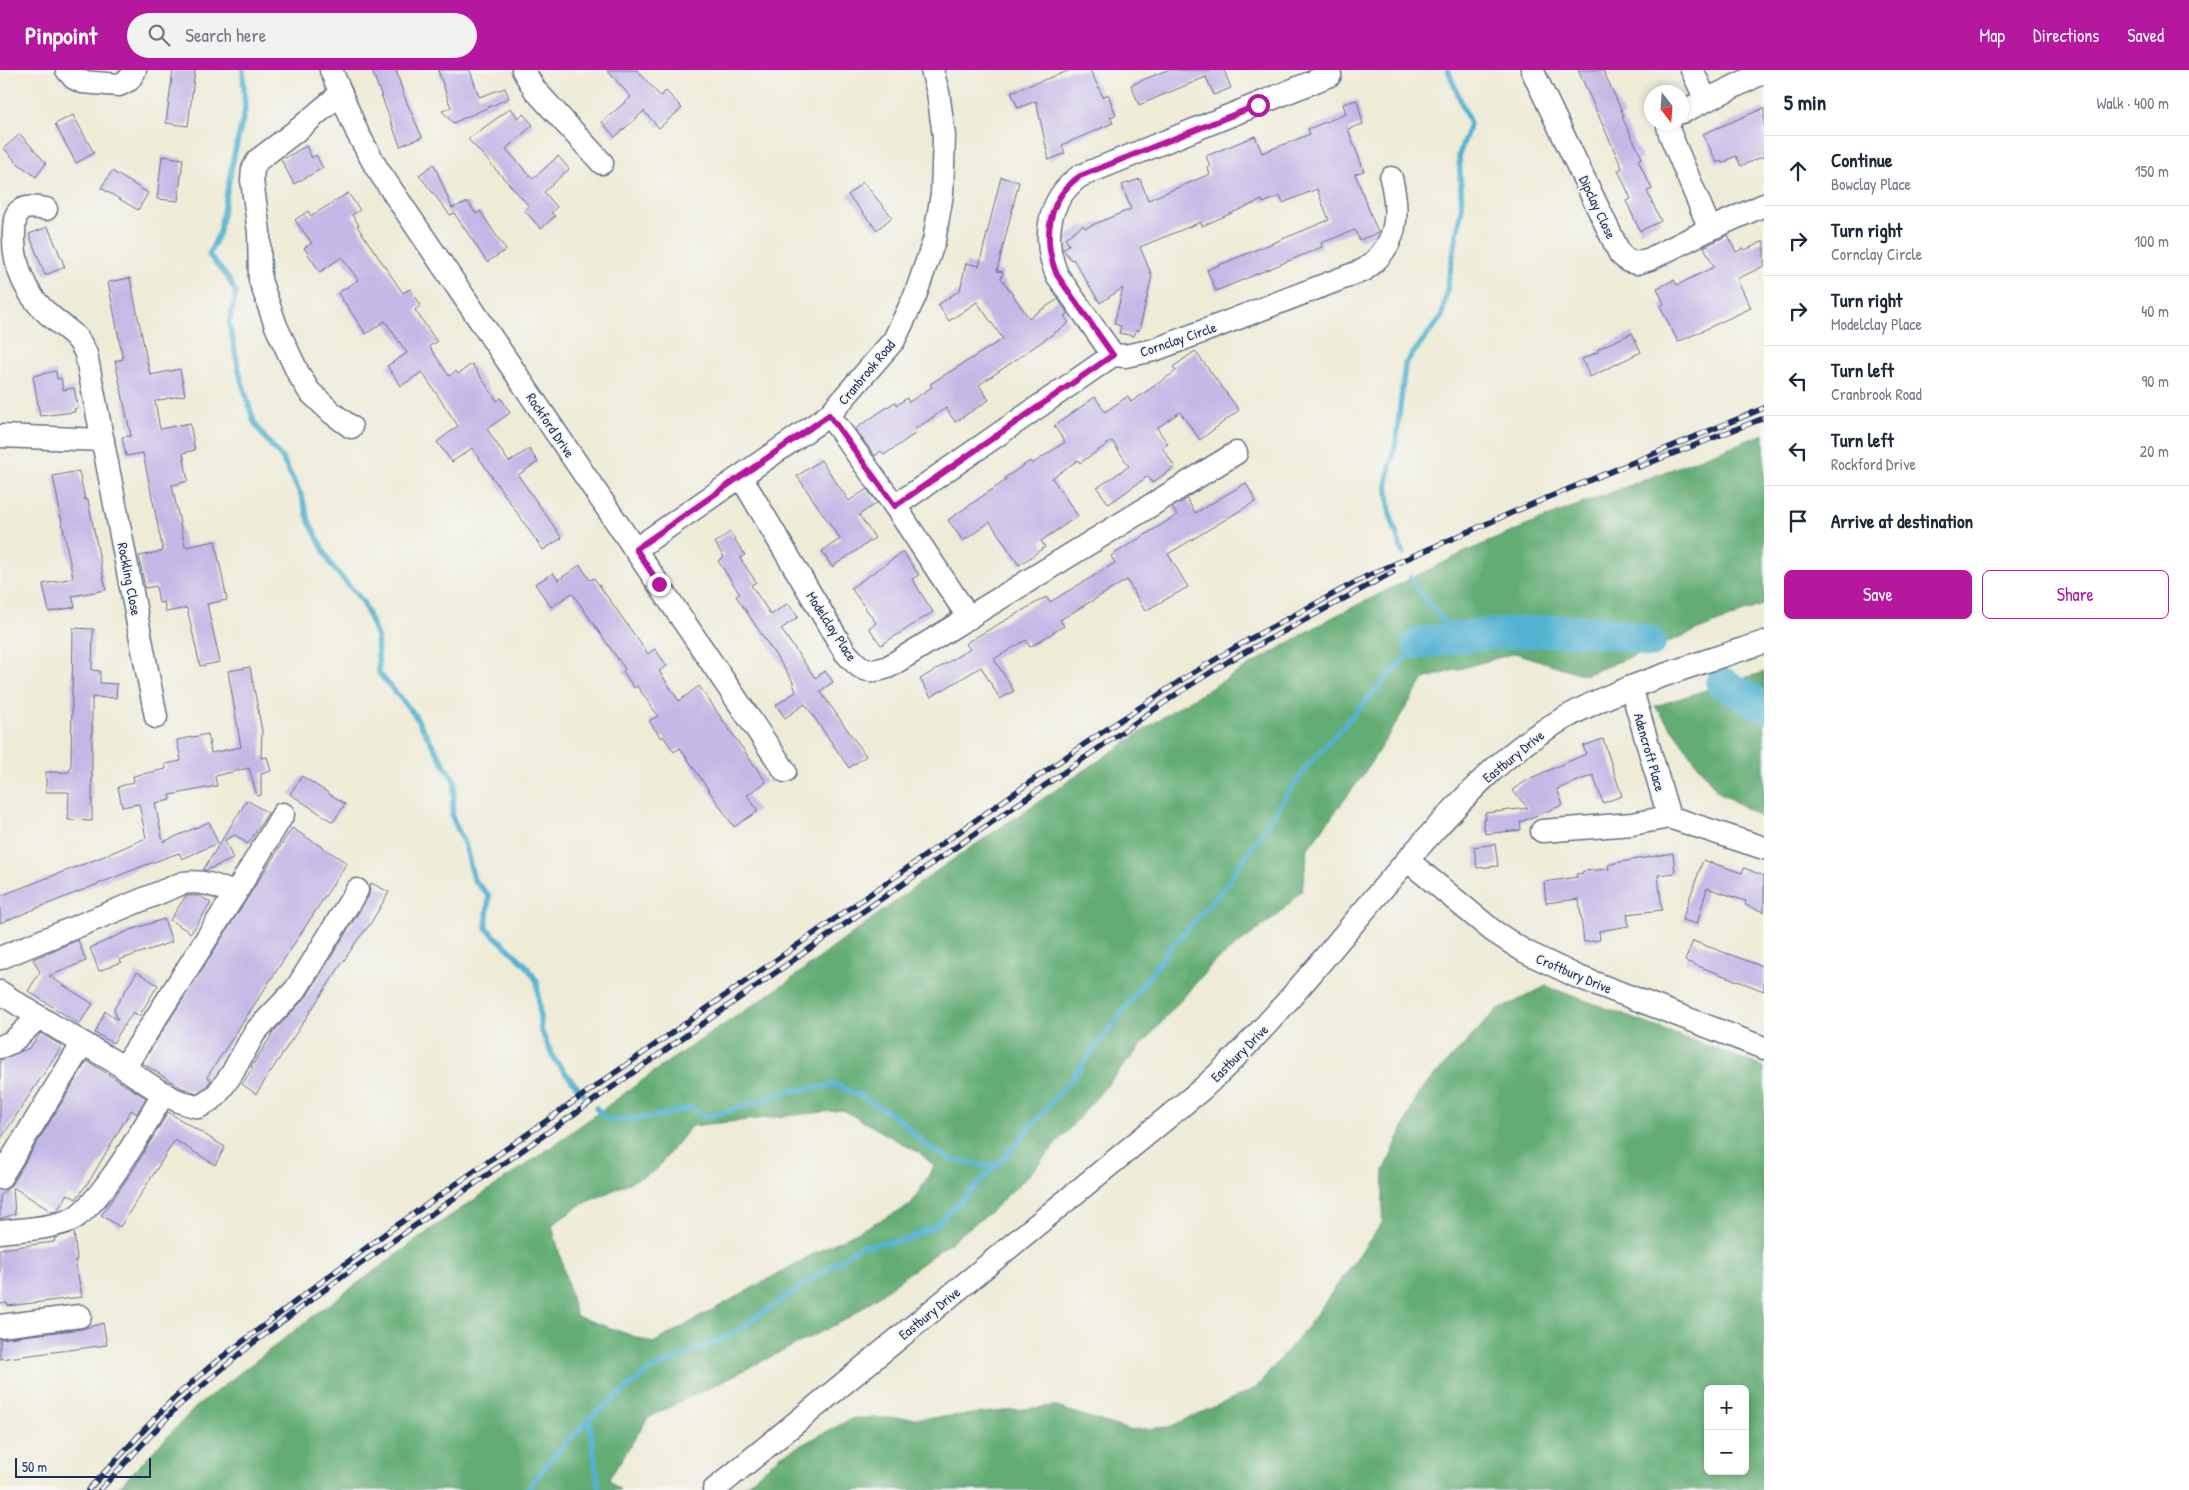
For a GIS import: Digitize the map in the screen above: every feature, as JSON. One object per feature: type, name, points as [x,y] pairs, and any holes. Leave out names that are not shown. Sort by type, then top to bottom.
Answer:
[{"type":"street","points":[[67,70],[74,78],[82,82],[119,84],[129,80],[135,70]]},
{"type":"street","name":"Rockford Drive","points":[[332,70],[357,132],[376,167],[785,771]]},
{"type":"street","points":[[523,70],[535,90],[602,163]]},
{"type":"street","name":"Cranbrook Road","points":[[636,549],[829,415],[894,340],[915,296],[934,241],[942,194],[944,136],[938,92],[932,70]]},
{"type":"street","name":"Dipclay Close","points":[[1532,70],[1620,254],[1628,261],[1637,263],[1650,259],[1764,205]]},
{"type":"street","points":[[1692,70],[1706,100]]},
{"type":"street","points":[[1689,108],[1764,72]]},
{"type":"street","points":[[895,506],[1113,355],[1057,275],[1052,263],[1048,229],[1056,205],[1067,185],[1080,176],[1330,75]]},
{"type":"street","points":[[340,93],[286,140],[258,160],[252,180],[259,232],[260,280],[276,326],[298,374],[309,391],[332,413],[351,427]]},
{"type":"street","points":[[1670,130],[1710,229]]},
{"type":"street","name":"Cornclay Circle","points":[[1113,355],[1125,356],[1154,350],[1364,270],[1376,261],[1388,246],[1395,227],[1396,198],[1391,178]]},
{"type":"street","name":"Rockling Close","points":[[46,209],[31,207],[20,210],[15,216],[14,248],[21,277],[29,294],[40,307],[74,334],[86,354],[156,717]]},
{"type":"street","points":[[829,415],[895,506],[970,618]]},
{"type":"street","points":[[0,436],[103,440]]},
{"type":"street","name":"Modelclay Place","points":[[741,477],[845,652],[859,668],[875,672],[888,667],[970,618],[1236,454]]},
{"type":"street","name":"Eastbury Drive","points":[[714,1490],[1202,1088],[1240,1054],[1278,1014],[1407,860],[1462,799],[1495,768],[1532,739],[1581,708],[1630,687],[1764,642]]},
{"type":"street","name":"Adencroft Place","points":[[1630,687],[1669,818]]},
{"type":"street","points":[[124,1068],[235,894],[283,814]]},
{"type":"street","points":[[1542,831],[1632,824],[1669,818],[1764,848]]},
{"type":"street","name":"Croftbury Drive","points":[[1407,860],[1492,931],[1524,952],[1576,976],[1764,1048]]},
{"type":"street","points":[[0,958],[184,884],[196,881],[208,883],[235,894]]},
{"type":"street","points":[[0,992],[38,1018],[83,1043],[164,1093],[190,1106],[199,1107],[215,1097],[231,1075],[255,1032],[296,989],[356,890]]},
{"type":"street","points":[[0,1047],[12,1042],[38,1018]]},
{"type":"street","points":[[0,1178],[83,1043]]},
{"type":"street","points":[[0,1232],[69,1221],[82,1213],[108,1182],[164,1093]]},
{"type":"street","points":[[0,1326],[80,1316]]},
{"type":"green space","points":[[1764,434],[1764,604],[1585,675],[1515,653],[1424,679],[1361,778],[1308,848],[1302,890],[1278,915],[1214,962],[1029,1175],[989,1213],[849,1318],[648,1418],[609,1479],[620,1490],[116,1490],[196,1407],[320,1311],[434,1227],[543,1153],[669,1061],[786,983],[932,874],[1175,709],[1331,618],[1467,551],[1547,517]],"holes":[[[843,1110],[921,1154],[934,1166],[911,1205],[817,1252],[653,1343],[576,1316],[552,1225],[581,1205],[655,1171],[691,1126]]]},
{"type":"green space","points":[[1764,672],[1764,819],[1717,791],[1655,706]]},
{"type":"green space","points":[[1546,986],[1764,1067],[1764,1490],[740,1490],[780,1456],[853,1418],[931,1418],[1054,1406],[1129,1430],[1169,1427],[1256,1388],[1307,1327],[1382,1223],[1384,1171],[1419,1092],[1495,1012]]},
{"type":"building","points":[[173,70],[195,70],[188,126],[166,123]]},
{"type":"building","points":[[383,70],[396,70],[404,96],[422,137],[400,146],[373,73]]},
{"type":"building","points":[[438,70],[470,70],[479,97],[505,88],[509,98],[453,123],[442,111],[451,108]]},
{"type":"building","points":[[607,70],[637,70],[660,96],[666,91],[682,108],[659,128],[644,111],[615,137],[602,122],[631,97]]},
{"type":"building","points":[[1071,70],[1090,70],[1103,97],[1108,94],[1116,115],[1110,117],[1113,123],[1062,145],[1065,153],[1049,160],[1036,101],[1018,108],[1011,92]]},
{"type":"building","points":[[1167,70],[1224,70],[1231,88],[1214,95],[1206,77],[1139,105],[1131,85]]},
{"type":"building","points":[[1578,70],[1603,70],[1624,116],[1622,117],[1642,158],[1638,160],[1652,189],[1647,191],[1661,221],[1640,231],[1626,201],[1631,199],[1618,170],[1622,168]]},
{"type":"building","points":[[1357,100],[1363,124],[1348,129],[1364,171],[1355,174],[1378,233],[1359,240],[1355,230],[1321,243],[1322,247],[1216,291],[1207,270],[1329,220],[1317,189],[1283,203],[1280,196],[1263,203],[1262,200],[1202,226],[1201,222],[1140,247],[1152,276],[1139,331],[1136,330],[1134,336],[1119,333],[1121,326],[1114,324],[1123,288],[1100,303],[1073,259],[1071,260],[1063,249],[1069,245],[1065,238],[1083,225],[1085,228],[1131,209],[1122,185],[1140,179],[1148,200],[1210,174],[1207,167],[1210,166],[1206,156],[1255,136],[1262,153],[1310,134],[1308,129],[1346,114],[1343,104]]},
{"type":"building","points":[[511,108],[518,118],[523,114],[533,125],[506,149],[533,179],[558,156],[569,169],[544,192],[557,207],[551,213],[555,216],[541,229],[524,210],[529,206],[468,139]]},
{"type":"building","points":[[1764,108],[1764,156],[1741,166],[1736,156],[1722,163],[1721,161],[1717,163],[1703,134]]},
{"type":"building","points":[[73,115],[94,153],[76,163],[55,124]]},
{"type":"building","points":[[20,134],[46,163],[36,177],[16,162],[4,148]]},
{"type":"building","points":[[306,146],[312,158],[316,155],[323,168],[294,184],[281,160]]},
{"type":"building","points":[[162,156],[183,159],[178,201],[157,199]]},
{"type":"building","points":[[434,164],[452,208],[468,202],[476,214],[480,211],[506,250],[487,262],[454,213],[450,215],[419,175]]},
{"type":"building","points":[[112,171],[148,193],[138,210],[101,188]]},
{"type":"building","points":[[1001,177],[1019,182],[997,271],[1003,272],[1001,278],[1029,318],[1058,299],[1068,314],[1064,316],[1069,323],[979,385],[989,400],[955,422],[946,408],[914,430],[916,433],[884,455],[881,451],[875,456],[855,429],[895,402],[897,405],[907,398],[909,402],[932,387],[930,384],[1003,339],[977,302],[949,321],[938,305],[960,290],[966,263],[979,266]]},
{"type":"building","points":[[863,182],[892,217],[877,230],[848,195]]},
{"type":"building","points":[[348,193],[360,210],[352,215],[359,225],[357,226],[403,293],[410,289],[421,305],[415,310],[437,342],[429,346],[449,376],[456,371],[458,374],[472,364],[497,401],[501,398],[510,413],[487,429],[509,462],[529,449],[538,462],[518,475],[562,538],[543,550],[472,448],[452,462],[437,442],[458,426],[422,372],[401,386],[387,366],[407,353],[385,321],[366,334],[338,293],[358,280],[342,257],[320,272],[304,248],[312,243],[295,220],[308,211],[311,216]]},
{"type":"building","points":[[48,227],[65,267],[45,275],[29,234]]},
{"type":"building","points":[[1728,235],[1736,252],[1764,241],[1764,266],[1737,279],[1751,308],[1678,342],[1660,306],[1664,304],[1657,288],[1674,280],[1677,285],[1714,267],[1704,247]]},
{"type":"building","points":[[130,278],[150,375],[180,369],[185,395],[155,401],[160,429],[190,423],[195,450],[183,453],[188,481],[172,485],[185,547],[215,541],[227,600],[207,604],[220,662],[200,666],[187,608],[166,612],[164,602],[159,603],[156,586],[145,588],[139,556],[163,551],[143,453],[126,456],[122,437],[131,436],[115,361],[123,359],[108,282]]},
{"type":"building","points":[[1632,333],[1641,352],[1590,377],[1582,359]]},
{"type":"building","points":[[1195,351],[1239,410],[1200,440],[1180,412],[1157,428],[1168,444],[1162,448],[1175,467],[1152,483],[1148,476],[1109,504],[1097,488],[1129,466],[1112,441],[1080,463],[1078,460],[1052,478],[1078,516],[1041,541],[1045,547],[1019,565],[990,522],[963,541],[948,520],[1030,461],[1032,464],[1065,442],[1054,426],[1095,397],[1105,412],[1128,396],[1131,402],[1176,371],[1173,367]]},
{"type":"building","points":[[56,371],[57,379],[61,378],[63,390],[74,388],[78,408],[74,409],[75,412],[40,416],[33,376]]},
{"type":"building","points":[[821,460],[849,501],[867,489],[877,503],[859,515],[875,538],[832,567],[822,551],[840,539],[797,476]]},
{"type":"building","points":[[79,471],[85,500],[88,500],[106,590],[72,596],[75,607],[49,612],[43,584],[73,578],[53,476]]},
{"type":"building","points":[[1246,483],[1256,501],[1168,554],[1188,587],[1145,611],[1127,580],[1060,620],[1064,626],[1030,647],[1026,640],[994,659],[1014,691],[1000,699],[981,667],[931,697],[920,679],[970,649],[966,644],[969,641],[1046,597],[1050,602],[1115,563],[1111,556],[1177,515],[1172,508],[1187,499],[1195,513]]},
{"type":"building","points":[[730,532],[745,555],[740,558],[756,582],[751,585],[771,615],[788,603],[798,617],[781,629],[815,678],[825,671],[833,682],[820,691],[866,756],[849,768],[805,704],[785,718],[776,705],[796,692],[792,680],[736,596],[740,594],[718,561],[724,557],[715,543]]},
{"type":"building","points":[[903,552],[919,575],[912,579],[933,612],[881,645],[869,628],[876,623],[851,588]]},
{"type":"building","points":[[580,565],[590,580],[594,578],[648,654],[655,649],[667,666],[659,671],[679,701],[699,686],[766,782],[747,795],[758,811],[734,827],[680,748],[674,752],[649,721],[658,716],[637,686],[634,688],[623,671],[625,669],[572,593],[551,607],[535,584],[553,573],[558,580]]},
{"type":"building","points":[[73,628],[93,629],[92,670],[100,671],[100,683],[117,684],[116,698],[92,697],[92,821],[68,820],[69,792],[46,792],[46,772],[69,772],[71,764]]},
{"type":"building","points":[[250,667],[262,731],[261,758],[267,757],[271,771],[261,774],[261,795],[257,796],[249,768],[215,776],[217,786],[170,795],[171,800],[155,803],[163,842],[209,822],[218,843],[182,859],[179,853],[143,866],[0,923],[0,896],[146,838],[139,804],[122,807],[118,787],[134,782],[133,776],[166,769],[165,764],[181,761],[177,740],[208,734],[211,753],[241,747],[228,671]]},
{"type":"building","points":[[1603,739],[1622,796],[1603,803],[1593,775],[1557,789],[1563,805],[1520,822],[1521,830],[1485,834],[1483,820],[1486,820],[1485,813],[1528,808],[1512,790],[1531,778],[1586,754],[1583,746]]},
{"type":"building","points":[[302,776],[345,804],[333,822],[290,794]]},
{"type":"building","points":[[247,800],[268,813],[248,844],[235,835],[225,840],[233,859],[203,870]]},
{"type":"building","points":[[292,828],[347,863],[207,1077],[211,1080],[206,1087],[197,1093],[182,1088],[142,1063]]},
{"type":"building","points":[[1495,844],[1498,866],[1477,868],[1474,847]]},
{"type":"building","points":[[1673,853],[1675,873],[1658,875],[1662,910],[1627,914],[1629,926],[1599,931],[1600,940],[1584,942],[1579,899],[1546,903],[1544,882],[1577,877],[1576,874],[1583,873],[1583,871],[1609,869],[1608,865],[1615,863]]},
{"type":"building","points":[[1703,860],[1742,873],[1744,868],[1764,876],[1764,912],[1745,905],[1746,901],[1707,888],[1697,924],[1682,920]]},
{"type":"building","points":[[371,883],[389,892],[369,926],[358,939],[256,1094],[242,1084],[253,1068],[251,1067],[275,1030],[307,996],[368,897]]},
{"type":"building","points":[[186,896],[200,896],[211,903],[191,933],[170,920]]},
{"type":"building","points":[[164,919],[172,942],[119,960],[122,962],[99,971],[90,948],[130,930]]},
{"type":"building","points":[[78,940],[86,961],[49,976],[93,1004],[79,1024],[28,991],[40,972],[33,959]]},
{"type":"building","points":[[1693,941],[1764,967],[1764,991],[1685,961]]},
{"type":"building","points":[[137,972],[158,985],[139,1016],[133,1012],[113,1043],[95,1033],[105,1011],[118,1020],[114,1009]]},
{"type":"building","points":[[41,1033],[62,1046],[0,1140],[0,1060],[29,1048]]},
{"type":"building","points":[[87,1061],[146,1098],[137,1114],[131,1110],[90,1180],[76,1199],[68,1194],[57,1211],[52,1212],[13,1187],[15,1214],[0,1219],[0,1196],[11,1185]]},
{"type":"building","points":[[168,1112],[225,1147],[215,1165],[175,1140],[120,1227],[101,1215],[132,1172]]},
{"type":"building","points":[[74,1232],[77,1260],[75,1260],[82,1297],[8,1306],[7,1303],[0,1304],[0,1249],[54,1242],[55,1238]]},
{"type":"building","points":[[103,1323],[107,1345],[0,1359],[0,1339],[82,1329]]},
{"type":"waterway","points":[[243,70],[245,110],[219,233],[209,255],[228,278],[236,293],[229,323],[240,375],[254,422],[282,458],[302,497],[309,521],[331,565],[363,602],[377,636],[379,673],[414,714],[455,782],[452,816],[466,848],[474,880],[489,896],[486,928],[525,964],[537,981],[541,1030],[554,1059],[583,1094]]},
{"type":"waterway","points":[[1403,554],[1390,514],[1387,481],[1396,442],[1405,364],[1442,316],[1462,206],[1459,155],[1470,124],[1448,70]]},
{"type":"waterway","points":[[1411,577],[1414,584],[1451,631],[1458,636]]},
{"type":"waterway","points":[[1418,644],[1477,636],[1565,631],[1616,634],[1650,642]]},
{"type":"waterway","points":[[527,1490],[552,1458],[589,1419],[647,1372],[730,1335],[861,1246],[906,1240],[936,1225],[999,1163],[1067,1085],[1171,947],[1221,892],[1307,766],[1418,644]]},
{"type":"waterway","points":[[1722,683],[1764,707]]},
{"type":"waterway","points":[[596,1108],[609,1121],[653,1117],[690,1108],[706,1117],[759,1102],[784,1092],[836,1085],[859,1095],[899,1119],[924,1144],[950,1159],[982,1166],[999,1163]]},
{"type":"waterway","points":[[589,1419],[599,1490]]},
{"type":"railway","points":[[88,1490],[173,1399],[213,1364],[386,1233],[1086,743],[1183,679],[1246,641],[1367,576],[1518,510],[1764,408]]},
{"type":"railway","points":[[1639,467],[1764,418]]},
{"type":"railway","points":[[100,1490],[177,1407],[253,1343],[346,1274],[1181,691],[1229,661],[1393,572]]},
{"type":"route","points":[[659,584],[636,549],[829,415],[895,506],[1113,355],[1057,275],[1052,263],[1048,229],[1059,197],[1067,185],[1080,176],[1258,105]]}]
